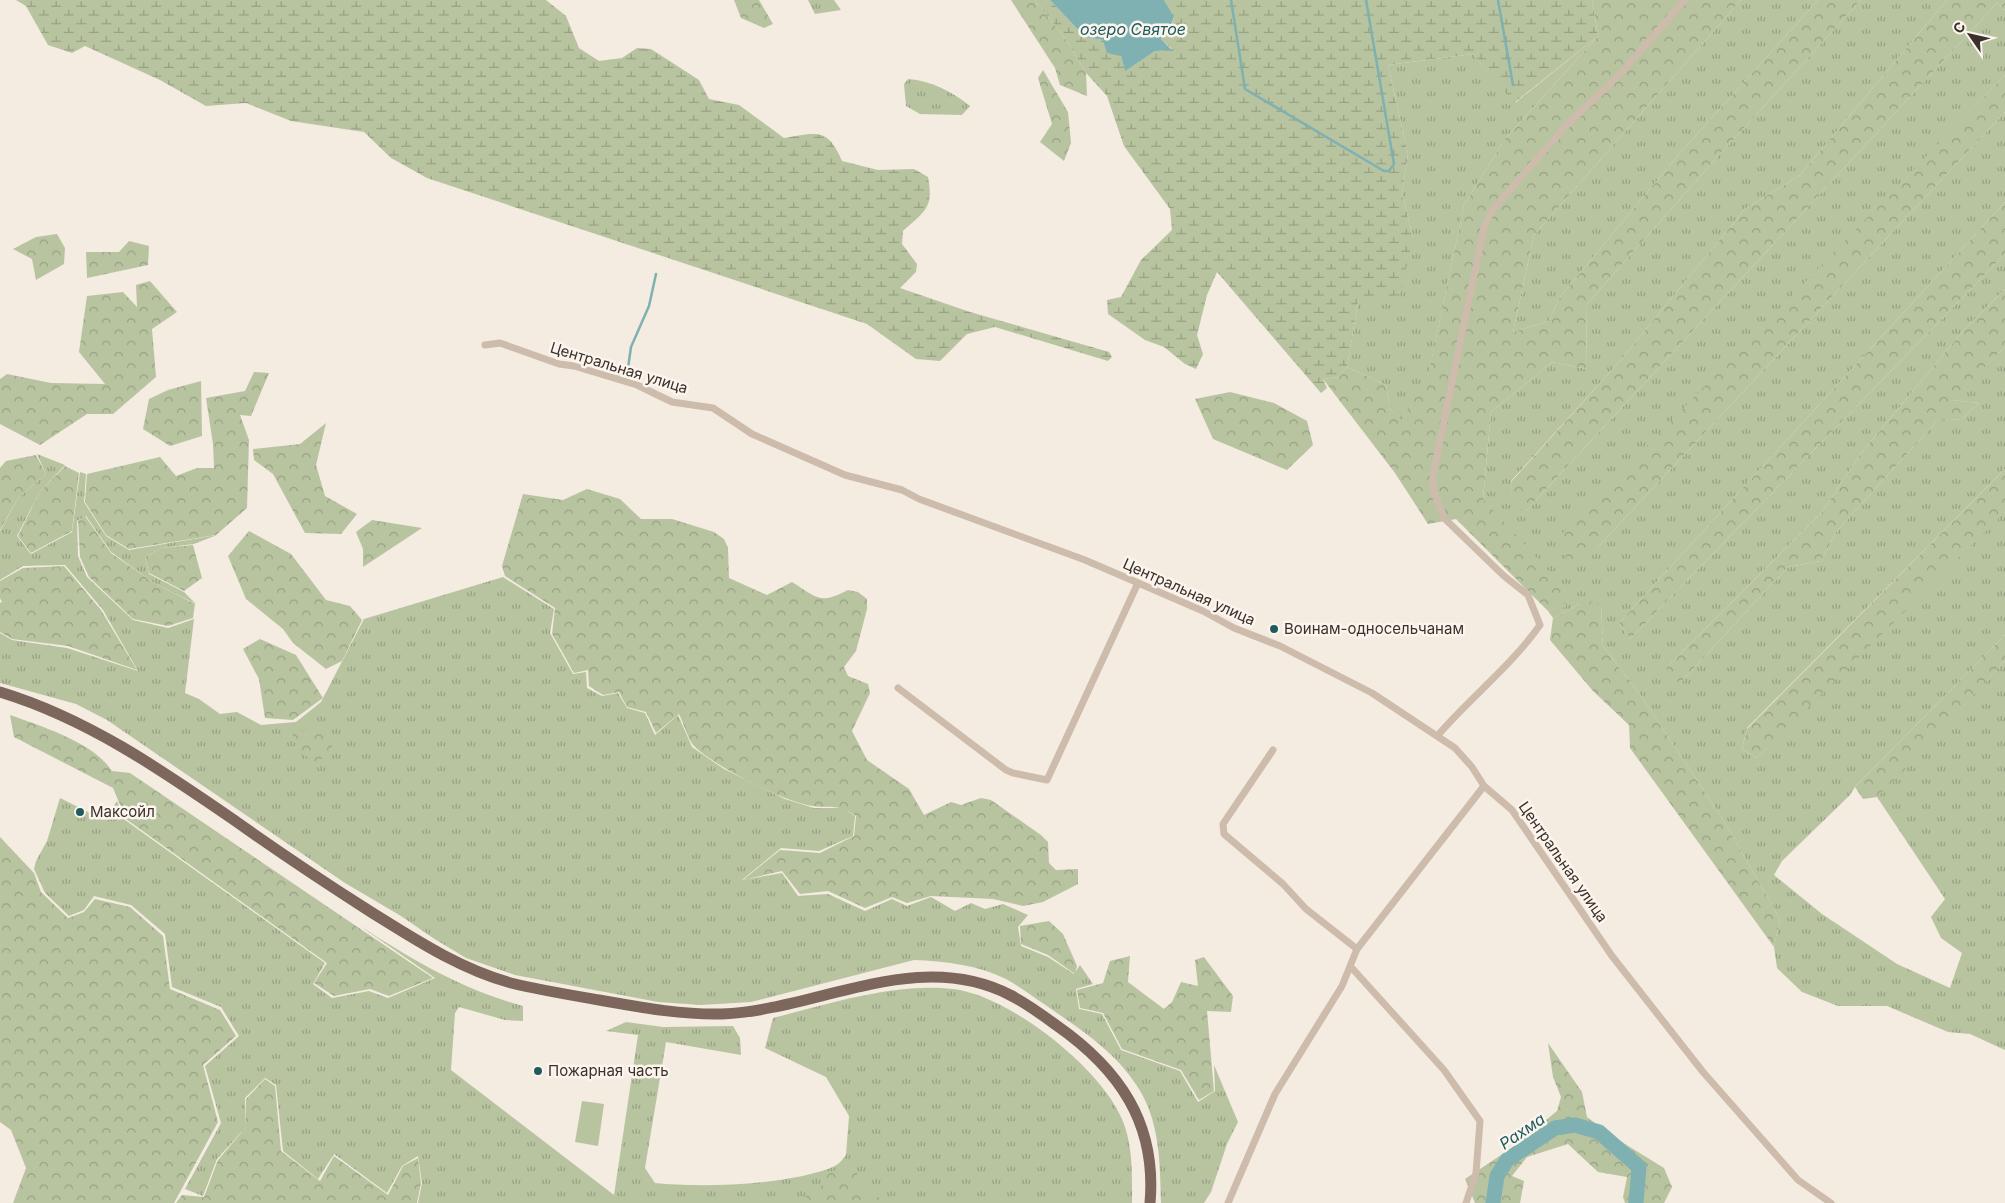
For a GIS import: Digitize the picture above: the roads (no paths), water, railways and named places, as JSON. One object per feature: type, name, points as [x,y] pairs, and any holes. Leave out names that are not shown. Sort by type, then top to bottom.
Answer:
[{"type":"main road","points":[[0,692],[69,718],[128,750],[331,886],[429,947],[486,975],[529,987],[665,1012],[697,1014],[747,1012],[910,978],[956,977],[995,988],[1013,996],[1066,1032],[1101,1062],[1117,1080],[1130,1100],[1146,1138],[1149,1160],[1150,1203]]},
{"type":"street","points":[[1438,735],[1455,715],[1503,670],[1540,625],[1528,595],[1504,576],[1444,518],[1433,490],[1433,475],[1484,227],[1493,209],[1565,127],[1620,75],[1685,0]]},
{"type":"street","name":"Центральная улица","points":[[485,345],[500,343],[559,364],[574,366],[637,385],[672,402],[713,408],[752,434],[845,475],[902,490],[919,499],[1060,550],[1280,646],[1372,693],[1438,735],[1455,748],[1472,767],[1484,786],[1512,810],[1612,956],[1704,1072],[1794,1176],[1830,1203]]},
{"type":"street","points":[[898,688],[1006,770],[1047,780],[1137,584]]},
{"type":"street","points":[[1273,750],[1223,824],[1224,834],[1283,884],[1306,909],[1357,949]]},
{"type":"street","points":[[1228,1203],[1275,1094],[1342,986],[1357,949],[1484,786]]},
{"type":"street","points":[[1351,967],[1444,1070],[1480,1121],[1476,1174],[1466,1203]]},
{"type":"water","name":"озеро Святое","points":[[1050,0],[1164,0],[1174,17],[1169,29],[1161,39],[1172,50],[1155,51],[1125,71],[1121,56],[1107,53],[1103,40],[1085,37]]},
{"type":"waterway","points":[[1231,0],[1245,89],[1384,171],[1389,171],[1394,164],[1366,0]]},
{"type":"waterway","points":[[1498,0],[1513,85]]},
{"type":"waterway","points":[[617,376],[628,368],[631,347],[649,306],[656,274]]},
{"type":"waterway","name":"Рахма","points":[[1493,1203],[1497,1176],[1507,1160],[1555,1128],[1575,1125],[1599,1132],[1639,1167],[1636,1203]]},
{"type":"place","name":"Воинам-односельчанам","points":[[1274,629]]},
{"type":"place","name":"Максойл","points":[[80,812]]},
{"type":"place","name":"Пожарная часть","points":[[538,1071]]}]
